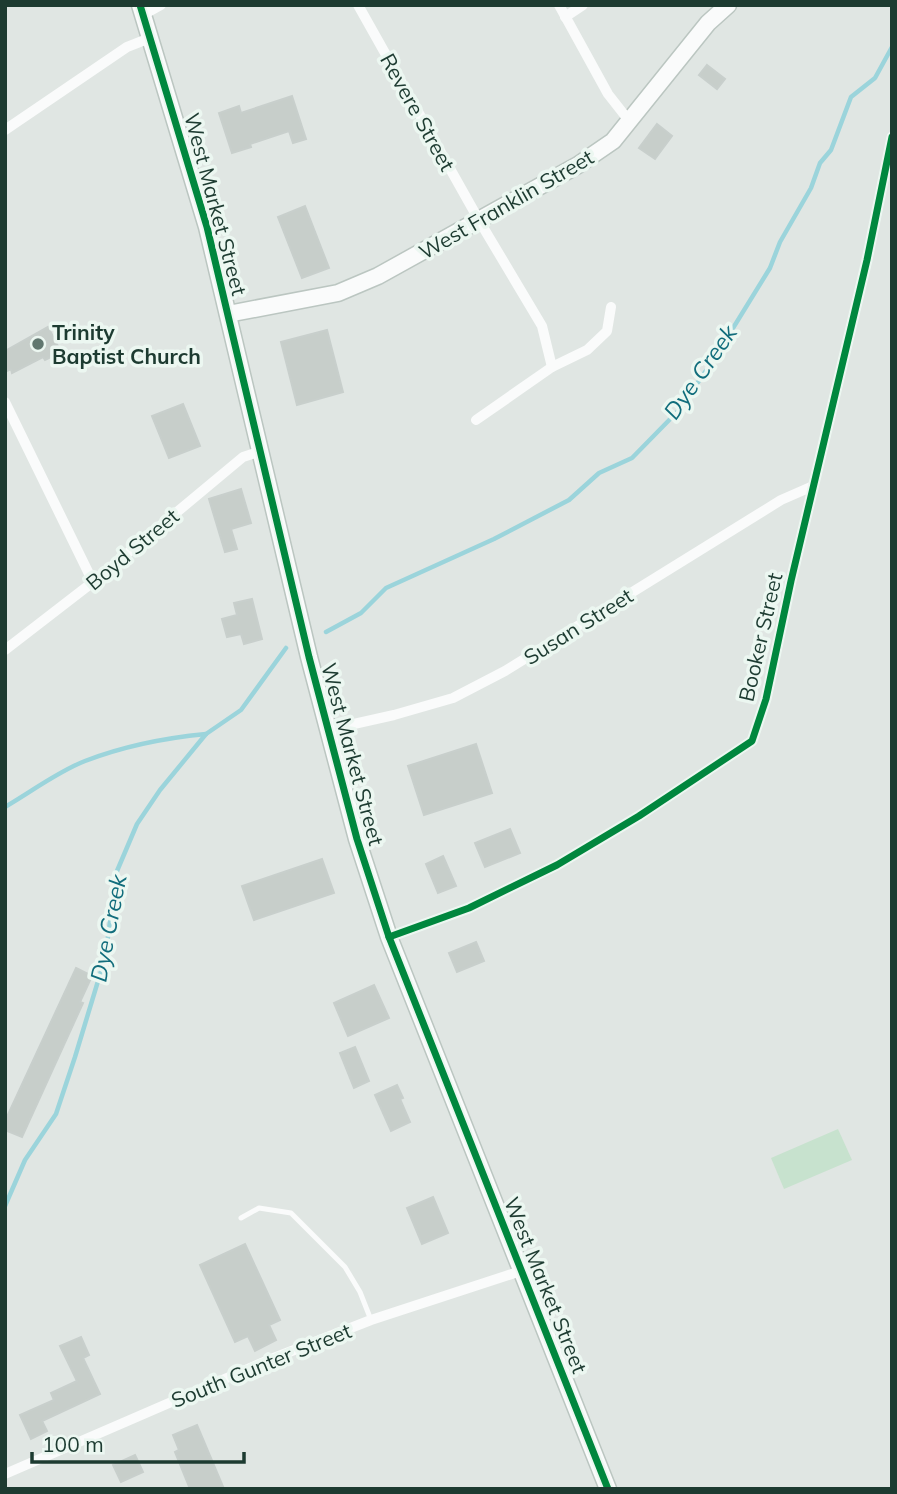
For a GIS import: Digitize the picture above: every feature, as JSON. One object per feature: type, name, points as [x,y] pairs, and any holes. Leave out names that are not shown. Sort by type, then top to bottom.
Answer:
[{"type":"street","points":[[141,10],[161,5]]},
{"type":"street","name":"Revere Street","points":[[358,5],[542,326],[552,367]]},
{"type":"street","points":[[559,5],[608,94],[630,122]]},
{"type":"street","points":[[565,17],[583,5]]},
{"type":"street","name":"West Franklin Street","points":[[228,314],[338,293],[377,276],[578,165],[613,141],[708,23],[728,5]]},
{"type":"street","name":"West Market Street","points":[[141,10],[203,214],[327,730],[357,839],[389,937],[608,1489]]},
{"type":"street","points":[[5,130],[127,47],[150,38]]},
{"type":"street","name":"Booker Street","points":[[389,937],[469,908],[557,865],[639,816],[752,741],[766,699],[867,260],[892,137]]},
{"type":"street","points":[[476,420],[552,367],[587,350],[607,331],[611,307]]},
{"type":"street","points":[[5,402],[93,582]]},
{"type":"street","name":"Boyd Street","points":[[5,650],[93,582],[243,457],[261,452]]},
{"type":"street","name":"Susan Street","points":[[327,730],[453,698],[506,671],[781,500],[813,486]]},
{"type":"street","name":"South Gunter Street","points":[[5,1474],[266,1361],[371,1320],[522,1271]]},
{"type":"lane","points":[[241,1218],[260,1208],[290,1213],[345,1267],[360,1292],[371,1320]]},
{"type":"green space","points":[[838,1129],[852,1160],[784,1189],[771,1158]]},
{"type":"building","points":[[707,65],[725,79],[717,89],[699,75]]},
{"type":"building","points":[[292,96],[306,139],[293,143],[289,131],[232,153],[219,113],[239,106],[241,113]]},
{"type":"building","points":[[657,124],[672,136],[655,159],[639,148]]},
{"type":"building","points":[[305,206],[329,268],[302,278],[278,217]]},
{"type":"building","name":"Trinity Baptist Church","points":[[48,327],[61,352],[45,360],[43,357],[12,373],[11,369],[5,372],[5,351]]},
{"type":"building","points":[[327,330],[343,392],[297,405],[281,342]]},
{"type":"building","points":[[183,404],[200,446],[169,458],[152,416]]},
{"type":"building","points":[[241,489],[251,523],[231,529],[237,549],[225,552],[209,499]]},
{"type":"building","points":[[252,599],[262,639],[244,644],[241,634],[227,637],[222,619],[237,615],[234,603]]},
{"type":"building","points":[[476,744],[492,793],[424,815],[408,766]]},
{"type":"building","points":[[510,829],[520,853],[485,867],[475,843]]},
{"type":"building","points":[[443,856],[456,886],[438,893],[426,864]]},
{"type":"building","points":[[322,859],[334,893],[254,920],[242,886]]},
{"type":"building","points":[[476,942],[484,961],[457,972],[449,953]]},
{"type":"building","points":[[76,968],[92,976],[80,1002],[83,1003],[22,1137],[5,1130],[5,1121]]},
{"type":"building","points":[[374,985],[389,1018],[348,1036],[334,1003]]},
{"type":"building","points":[[355,1047],[369,1081],[354,1088],[340,1053]]},
{"type":"building","points":[[397,1085],[410,1122],[391,1131],[375,1095]]},
{"type":"building","points":[[433,1197],[448,1233],[422,1244],[407,1208]]},
{"type":"building","points":[[245,1244],[280,1320],[269,1325],[276,1340],[255,1351],[248,1336],[235,1342],[200,1265]]},
{"type":"building","points":[[81,1337],[89,1355],[83,1358],[100,1394],[42,1421],[47,1431],[31,1439],[20,1415],[54,1400],[51,1393],[77,1381],[60,1346]]},
{"type":"building","points":[[197,1425],[224,1489],[190,1489],[175,1452],[179,1450],[173,1435]]},
{"type":"building","points":[[135,1455],[143,1472],[121,1482],[113,1465]]},
{"type":"waterway","name":"Dye Creek","points":[[326,632],[361,613],[386,588],[494,539],[569,500],[599,473],[632,458],[679,410],[770,268],[780,242],[811,188],[820,163],[831,150],[851,97],[875,78],[892,47]]},
{"type":"waterway","name":"Dye Creek","points":[[5,1206],[25,1160],[56,1114],[105,958],[117,871],[137,824],[160,790],[206,734],[241,710],[286,648]]},
{"type":"waterway","points":[[5,807],[54,776],[85,761],[144,743],[206,734]]},
{"type":"cycle path","points":[[140,5],[207,227],[309,657],[357,839],[389,937],[608,1489]]},
{"type":"cycle path","points":[[389,937],[469,908],[557,865],[639,816],[752,741],[766,699],[867,260],[892,137]]},
{"type":"place","name":"Trinity Baptist Church","points":[[38,344]]}]
